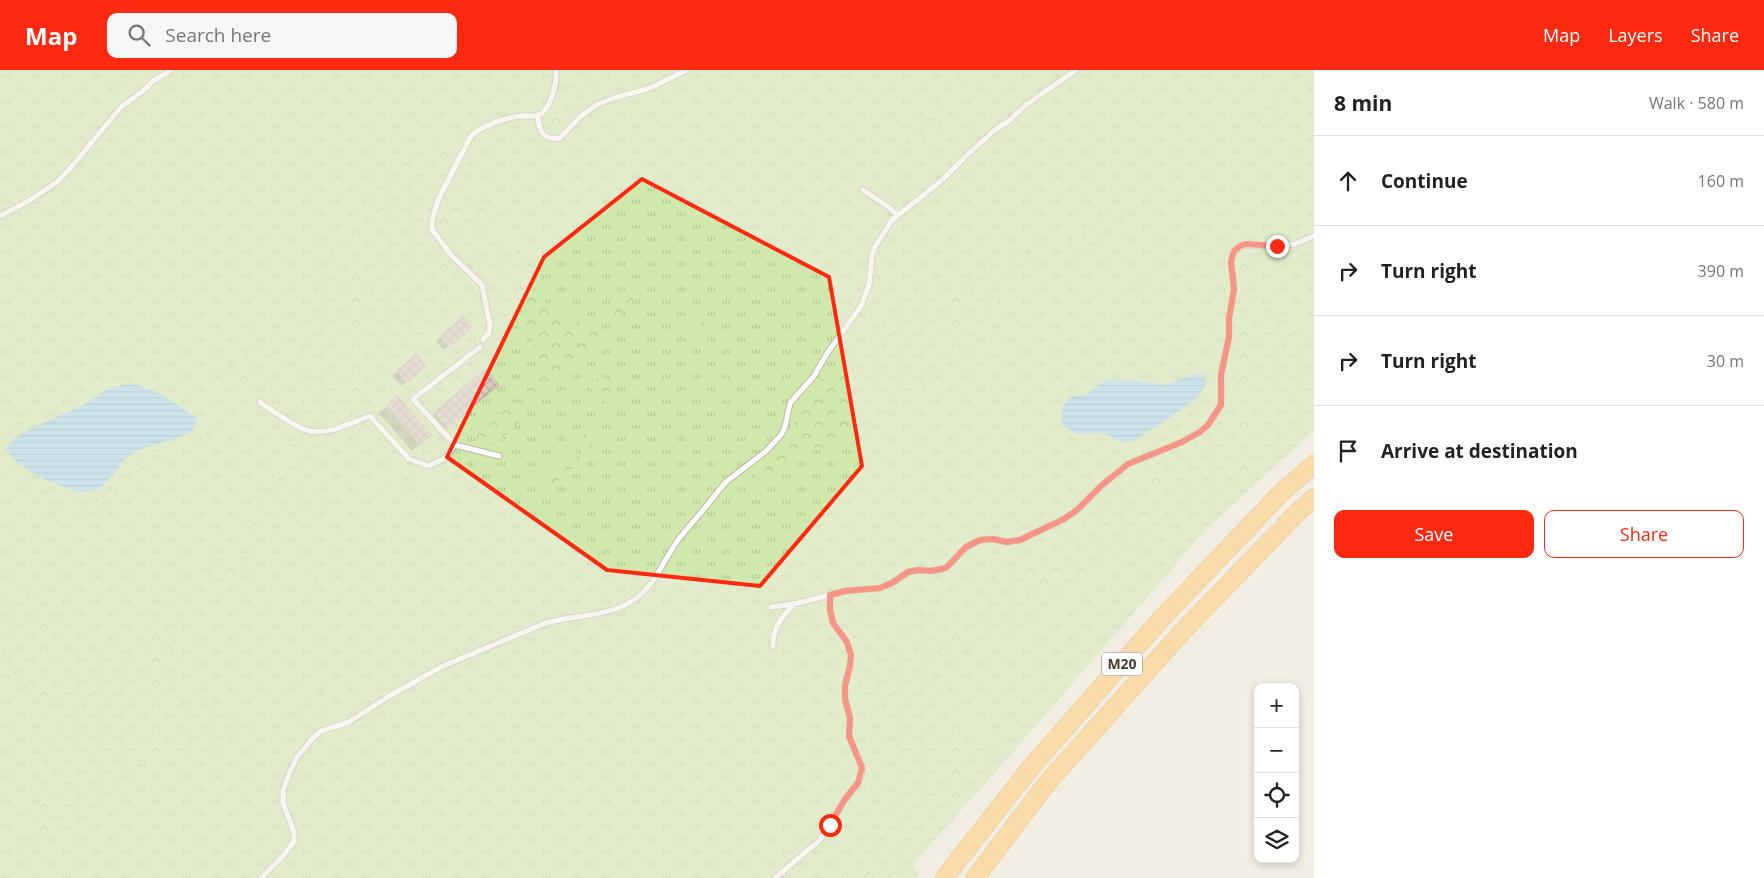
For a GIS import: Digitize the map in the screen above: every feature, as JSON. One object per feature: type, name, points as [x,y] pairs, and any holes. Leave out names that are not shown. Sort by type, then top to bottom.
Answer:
[{"type":"highway","name":"M20","points":[[944,878],[1032,766],[1161,619],[1280,494],[1314,464]]},
{"type":"highway","name":"M20","points":[[975,878],[1048,782],[1183,631],[1298,512],[1314,498]]},
{"type":"lane","points":[[0,216],[32,199],[58,181],[73,166],[122,106],[143,91],[153,81],[171,70]]},
{"type":"lane","points":[[484,340],[489,332],[490,325],[482,285],[439,241],[432,229],[432,221],[438,200],[463,149],[475,132],[484,127],[516,117],[538,115],[547,106],[554,92],[556,70]]},
{"type":"lane","points":[[538,115],[538,124],[543,135],[550,139],[560,138],[581,116],[598,104],[650,88],[687,70]]},
{"type":"lane","points":[[261,878],[283,856],[294,840],[294,832],[283,803],[283,791],[288,774],[298,757],[309,742],[321,731],[349,722],[441,666],[557,619],[591,615],[618,608],[648,588],[655,580],[678,541],[719,490],[726,482],[766,451],[781,435],[790,403],[814,376],[828,352],[861,306],[869,285],[872,255],[886,228],[897,215],[945,177],[996,129],[1009,121],[1026,105],[1076,70]]},
{"type":"lane","points":[[863,190],[897,215]]},
{"type":"lane","points":[[771,607],[794,604],[845,591],[880,588],[892,583],[908,572],[942,569],[947,567],[966,547],[980,540],[993,539],[1007,542],[1020,540],[1064,519],[1077,510],[1097,489],[1128,464],[1182,442],[1200,432],[1208,425],[1221,405],[1221,375],[1229,337],[1229,318],[1234,289],[1231,262],[1234,251],[1246,244],[1277,246],[1295,244],[1314,236]]},
{"type":"lane","points":[[480,347],[413,399],[455,445],[498,456]]},
{"type":"lane","points":[[260,402],[279,415],[310,431],[328,430],[370,416],[409,459],[429,466],[445,458],[455,445]]},
{"type":"lane","points":[[775,878],[820,840],[861,776],[860,762],[849,736],[850,718],[845,699],[845,686],[851,655],[847,642],[833,623],[830,610],[830,595]]},
{"type":"lane","points":[[773,646],[774,631],[794,604]]},
{"type":"highlighted area","points":[[642,179],[829,277],[862,466],[760,586],[607,570],[447,457],[544,257]]},
{"type":"green space","points":[[0,70],[1314,70],[1314,355],[1204,532],[901,878],[0,878]]},
{"type":"green space","points":[[135,70],[160,70],[134,93],[118,104],[115,104],[112,100],[114,91]]},
{"type":"green space","points":[[568,70],[618,70],[596,86],[560,126],[553,126],[551,121],[563,96]]},
{"type":"green space","points":[[958,70],[981,70],[959,94],[950,94]]},
{"type":"green space","points":[[1018,95],[1021,99],[1013,109],[1006,112],[1004,108],[1005,103]]},
{"type":"green space","points":[[1269,96],[1286,100],[1283,123],[1276,126],[1267,126],[1257,121],[1258,107]]},
{"type":"green space","points":[[941,103],[944,110],[944,120],[922,140],[908,146],[905,141],[916,121],[933,104]]},
{"type":"green space","points":[[445,133],[468,165],[477,192],[493,224],[525,264],[519,276],[549,305],[575,318],[599,335],[591,351],[552,386],[521,421],[494,446],[471,435],[527,390],[541,365],[532,339],[505,314],[476,300],[450,311],[389,367],[355,406],[304,474],[307,488],[335,502],[243,529],[291,449],[313,376],[301,340],[304,313],[315,283],[331,254],[366,201],[403,161]]},
{"type":"green space","points":[[908,180],[903,197],[894,200],[891,194],[894,186]]},
{"type":"green space","points":[[1121,211],[1125,219],[1124,227],[1112,240],[1103,246],[1076,255],[1069,248],[1070,242],[1106,213]]},
{"type":"green space","points":[[813,221],[820,221],[822,227],[815,236],[806,232]]},
{"type":"green space","points":[[1314,244],[1314,255],[1281,264],[1256,262],[1249,270],[1245,282],[1240,285],[1237,268],[1243,253],[1254,251],[1292,252]]},
{"type":"green space","points":[[1014,252],[1023,252],[1029,256],[1031,262],[1013,286],[1002,296],[971,344],[959,357],[944,366],[926,387],[845,438],[825,447],[788,457],[776,474],[755,478],[759,466],[785,442],[800,402],[807,393],[817,383],[853,357],[882,322],[907,283],[919,278],[926,279],[944,288],[962,287],[978,276],[993,261]]},
{"type":"green space","points":[[1188,253],[1200,258],[1209,271],[1215,269],[1224,273],[1227,279],[1223,286],[1216,290],[1208,284],[1205,275],[1202,273],[1194,278],[1187,276],[1181,263]]},
{"type":"green space","points":[[1147,276],[1149,281],[1147,288],[1139,294],[1135,290],[1134,284]]},
{"type":"green space","points":[[1110,280],[1114,284],[1111,292],[1105,294],[1099,291],[1098,286],[1101,282]]},
{"type":"green space","points":[[626,289],[633,289],[635,293],[625,311],[614,318],[615,306]]},
{"type":"green space","points":[[1252,300],[1304,326],[1314,322],[1314,430],[1204,532],[1175,510],[1013,646],[932,651],[929,682],[1007,759],[912,864],[919,875],[917,878],[842,878],[882,830],[901,792],[908,757],[888,731],[878,709],[854,698],[859,664],[853,639],[841,624],[847,609],[868,621],[886,636],[948,605],[1050,545],[1076,532],[1098,506],[1149,467],[1174,459],[1197,443],[1217,423],[1232,402],[1240,339],[1234,319],[1241,303]]},
{"type":"green space","points":[[701,319],[707,324],[708,330],[705,334],[700,334],[692,327],[693,320]]},
{"type":"green space","points":[[251,345],[262,347],[269,351],[277,368],[261,386],[228,435],[210,447],[200,448],[204,437],[212,427],[210,395],[216,379],[227,367],[238,363],[244,358]]},
{"type":"green space","points":[[996,347],[1002,347],[1004,353],[998,363],[991,370],[983,367],[979,360]]},
{"type":"green space","points":[[117,371],[138,371],[143,375],[125,376],[105,383],[103,379]]},
{"type":"green space","points":[[603,377],[620,395],[611,406],[589,386],[598,378]]},
{"type":"green space","points":[[0,412],[10,412],[28,420],[27,425],[0,443]]},
{"type":"green space","points":[[593,432],[596,437],[592,447],[588,450],[578,442],[581,436]]},
{"type":"green space","points":[[574,450],[580,455],[576,465],[549,486],[543,484],[540,476]]},
{"type":"green space","points":[[155,452],[161,452],[156,462],[147,469],[140,471],[138,468],[139,462]]},
{"type":"green space","points":[[463,456],[463,465],[440,476],[379,492],[377,486],[404,465],[421,472],[433,472],[444,469]]},
{"type":"green space","points":[[0,457],[34,481],[70,496],[97,502],[116,487],[119,491],[99,517],[72,513],[46,502],[0,473]]},
{"type":"green space","points":[[261,550],[270,550],[262,560],[242,572],[225,588],[208,580],[197,563],[206,556],[221,559],[247,555]]},
{"type":"green space","points":[[312,570],[319,573],[321,578],[309,591],[302,588],[298,580],[300,574]]},
{"type":"green space","points":[[19,587],[47,597],[66,610],[69,630],[90,637],[114,662],[131,661],[141,656],[146,625],[177,591],[187,606],[178,623],[173,644],[179,661],[166,702],[185,704],[205,703],[236,716],[242,726],[216,752],[173,754],[131,766],[114,786],[114,806],[89,822],[69,824],[46,835],[30,857],[20,854],[42,802],[43,756],[58,722],[45,716],[37,697],[8,671],[1,644],[0,611],[2,605]]},
{"type":"green space","points":[[269,598],[279,599],[284,603],[286,610],[273,616],[268,614],[265,607]]},
{"type":"green space","points":[[809,608],[815,613],[815,635],[812,636],[801,632],[789,640],[782,635],[783,626],[801,611]]},
{"type":"green space","points":[[227,619],[230,632],[227,638],[221,642],[215,638],[215,631],[221,622]]},
{"type":"green space","points":[[699,660],[703,668],[696,676],[686,674],[692,665]]},
{"type":"green space","points":[[303,682],[310,690],[322,691],[329,708],[318,718],[309,711],[303,726],[295,714]]},
{"type":"water","points":[[1197,374],[1204,377],[1206,381],[1205,387],[1194,401],[1133,440],[1126,442],[1117,440],[1102,433],[1078,434],[1063,426],[1061,420],[1062,408],[1069,398],[1085,395],[1108,380],[1167,385]]},
{"type":"water","points":[[130,383],[156,392],[196,417],[197,422],[194,429],[187,434],[131,454],[104,485],[93,491],[81,492],[50,482],[26,469],[9,454],[7,447],[24,432],[89,402],[107,389]]},
{"type":"building","points":[[463,316],[472,327],[449,347],[440,336]]},
{"type":"building","points":[[416,354],[426,366],[407,383],[397,370]]},
{"type":"building","points":[[485,369],[499,385],[448,428],[434,412]]},
{"type":"building","points":[[397,395],[432,435],[420,445],[386,405]]},
{"type":"route","points":[[830,825],[845,799],[858,783],[862,768],[849,736],[850,718],[844,692],[851,655],[849,645],[833,623],[830,610],[830,595],[845,591],[874,590],[892,583],[902,574],[908,572],[942,569],[947,567],[966,547],[980,540],[993,539],[1007,542],[1020,540],[1064,519],[1077,510],[1101,486],[1128,464],[1182,442],[1200,432],[1208,425],[1221,405],[1221,375],[1229,337],[1229,318],[1234,289],[1231,262],[1234,251],[1246,244],[1277,246]]}]
